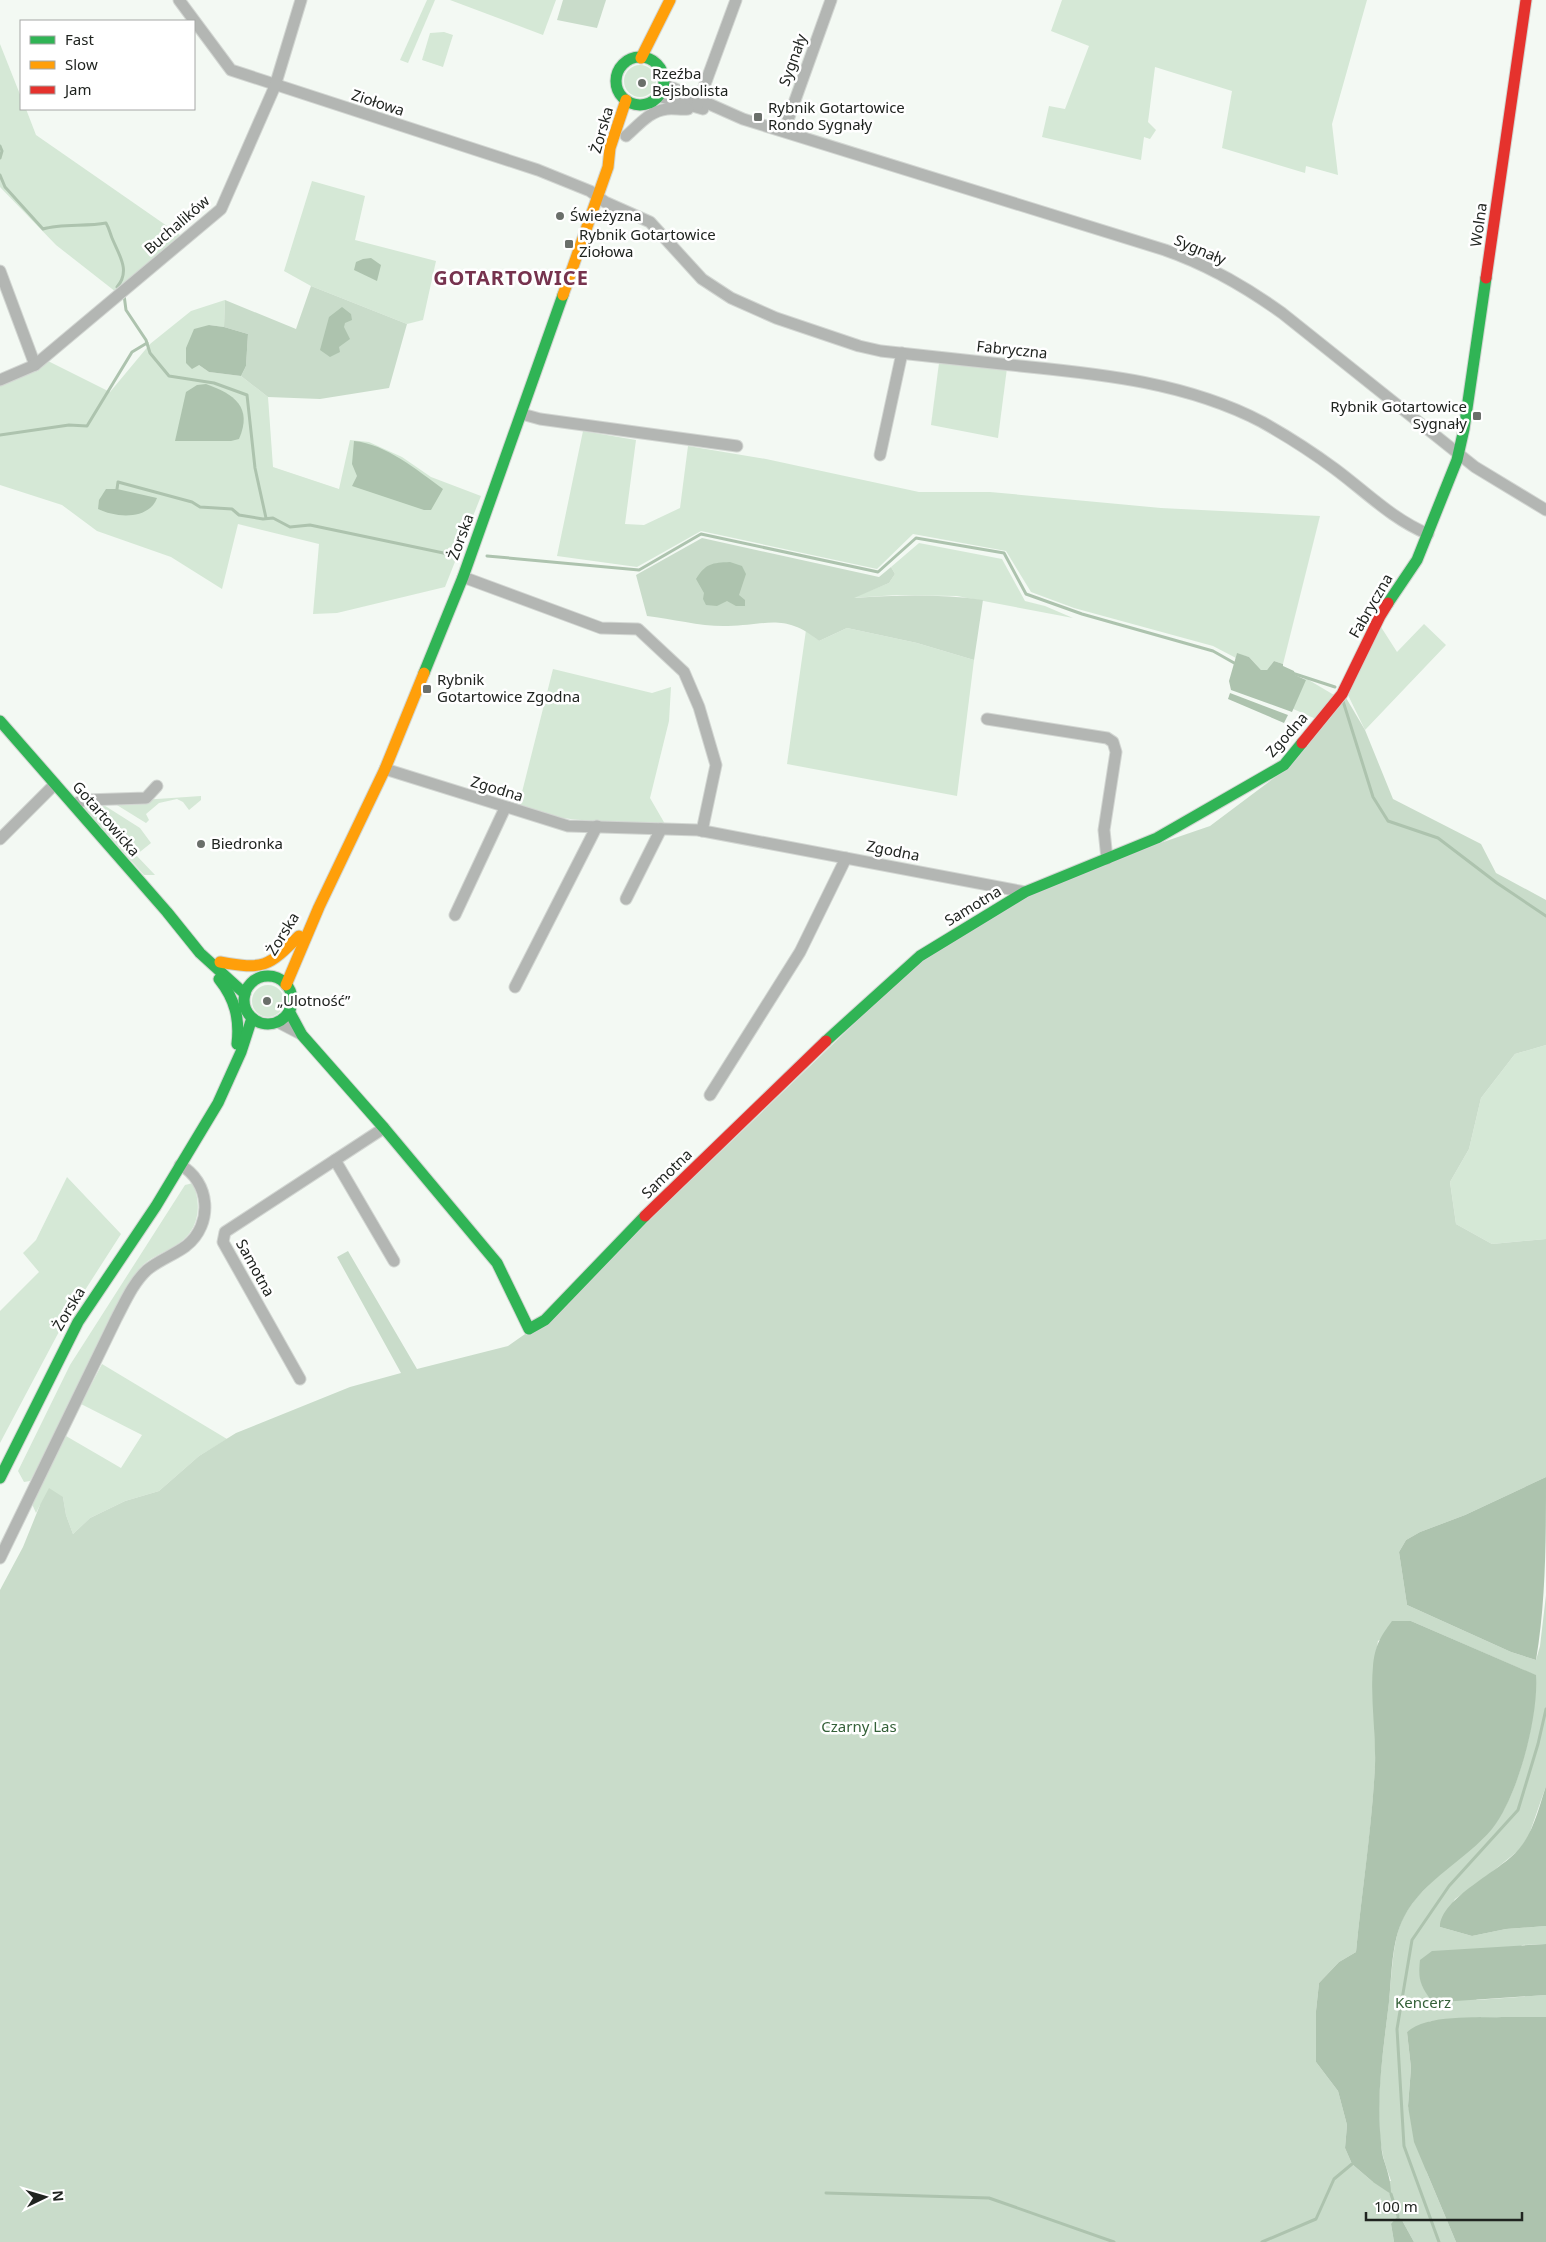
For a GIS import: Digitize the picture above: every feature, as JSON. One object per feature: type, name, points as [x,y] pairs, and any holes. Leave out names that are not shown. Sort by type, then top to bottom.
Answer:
[{"type":"street","name":"Ziołowa","points":[[179,0],[194,20]]},
{"type":"street","name":"Buchalików","points":[[0,380],[35,365],[221,209],[275,86],[301,0]]},
{"type":"street","points":[[641,58],[670,0]]},
{"type":"street","points":[[698,104],[736,0]]},
{"type":"street","name":"Sygnały","points":[[784,131],[831,0]]},
{"type":"street","name":"Wolna","points":[[1458,454],[1464,429],[1526,0]]},
{"type":"street","points":[[655,63],[665,12]]},
{"type":"street","name":"Ziołowa","points":[[195,22],[231,70],[275,86],[538,170],[598,196]]},
{"type":"street","points":[[641,58],[655,63],[662,72],[664,84],[658,96],[652,102],[639,105],[626,100],[618,88],[618,73],[627,61],[641,58]]},
{"type":"street","name":"Sygnały","points":[[664,84],[698,104]]},
{"type":"street","name":"Sygnały","points":[[658,96],[698,104],[1165,250],[1217,272],[1249,290],[1282,313],[1485,475],[1546,510]]},
{"type":"street","name":"Żorska","points":[[286,985],[319,907],[385,769],[463,577],[608,167],[610,148],[619,126],[626,100]]},
{"type":"street","name":"Żorska","points":[[626,136],[646,117],[660,110],[698,104]]},
{"type":"street","name":"Żorska","points":[[608,167],[620,152],[639,105]]},
{"type":"street","name":"Fabryczna","points":[[598,196],[605,202],[650,222],[702,279],[731,298],[776,318],[859,346],[902,353],[1109,376],[1181,391],[1208,399],[1239,411],[1284,435],[1335,469],[1392,515],[1428,534]]},
{"type":"street","points":[[0,271],[35,365]]},
{"type":"street","points":[[880,455],[902,353]]},
{"type":"street","points":[[522,414],[540,419],[737,446]]},
{"type":"street","name":"Fabryczna","points":[[1342,694],[1380,616],[1417,560],[1458,454]]},
{"type":"street","points":[[463,577],[601,628],[638,629],[684,672],[699,706],[716,765],[702,830]]},
{"type":"street","name":"Zgodna","points":[[385,769],[505,808],[568,826],[702,830],[1026,892],[1157,838],[1284,765],[1342,694]]},
{"type":"street","points":[[988,719],[1107,738],[1113,742],[1116,752],[1104,830],[1107,859]]},
{"type":"street","name":"Gotartowicka","points":[[0,721],[189,938],[246,994]]},
{"type":"street","points":[[0,839],[55,784]]},
{"type":"street","points":[[74,804],[85,800],[146,798],[157,786]]},
{"type":"street","points":[[455,915],[505,808]]},
{"type":"street","points":[[515,987],[597,826]]},
{"type":"street","points":[[626,899],[660,828]]},
{"type":"street","points":[[710,1095],[800,952],[846,858]]},
{"type":"street","name":"Samotna","points":[[289,1011],[302,1035],[384,1128],[497,1263],[529,1329],[545,1320],[620,1240],[830,1037],[920,956],[1026,892]]},
{"type":"street","name":"Żorska","points":[[272,977],[319,907]]},
{"type":"street","points":[[214,962],[249,968],[268,965],[298,936]]},
{"type":"street","points":[[214,962],[237,1011],[239,1029],[232,1074]]},
{"type":"street","name":"Gotartowicka","points":[[214,962],[254,982]]},
{"type":"street","points":[[272,977],[286,985],[291,996],[289,1011],[272,1023],[252,1018],[245,1007],[246,994],[254,982],[262,978],[272,977]]},
{"type":"street","name":"Żorska","points":[[0,1478],[46,1381],[78,1322],[156,1206],[207,1121],[232,1074],[252,1018]]},
{"type":"street","name":"Żorska","points":[[207,1121],[233,1087],[256,1041],[272,1023]]},
{"type":"street","name":"Samotna","points":[[272,1023],[302,1035]]},
{"type":"street","name":"Samotna","points":[[300,1380],[224,1242],[225,1232],[384,1128]]},
{"type":"street","points":[[335,1160],[394,1261]]},
{"type":"street","points":[[0,1558],[63,1427],[135,1285],[147,1270],[187,1245],[201,1226],[205,1204],[202,1189],[192,1172],[180,1164]]},
{"type":"shaded area","points":[[427,0],[435,0],[408,63],[400,60]]},
{"type":"shaded area","points":[[450,0],[556,0],[543,35]]},
{"type":"shaded area","points":[[1062,0],[1367,0],[1332,124],[1338,175],[1306,166],[1305,173],[1222,148],[1232,91],[1155,67],[1148,122],[1156,130],[1150,139],[1144,137],[1141,160],[1042,137],[1049,106],[1065,109],[1089,46],[1051,31]]},
{"type":"shaded area","points":[[444,32],[453,35],[443,67],[422,60],[430,33]]},
{"type":"shaded area","points":[[0,44],[20,94],[20,110],[26,110],[36,135],[180,235],[116,292],[56,245],[0,187]]},
{"type":"shaded area","points":[[640,65],[646,66],[651,70],[655,75],[655,87],[651,92],[646,96],[640,97],[634,96],[629,92],[625,87],[624,81],[625,75],[629,70],[634,66]]},
{"type":"shaded area","points":[[312,181],[365,196],[355,240],[436,261],[423,320],[407,324],[311,286],[284,271]]},
{"type":"shaded area","points":[[371,258],[381,265],[377,281],[354,270],[356,262]]},
{"type":"shaded area","points":[[225,300],[224,327],[209,325],[199,365],[209,372],[241,376],[268,397],[273,467],[339,489],[350,440],[369,442],[402,457],[431,477],[481,496],[445,587],[337,613],[313,614],[319,544],[238,524],[222,589],[171,557],[97,531],[62,505],[0,485],[0,385],[48,361],[110,392],[150,344],[191,311]]},
{"type":"shaded area","points":[[342,307],[351,314],[352,320],[345,323],[344,327],[350,339],[339,347],[340,352],[330,357],[320,350],[329,317]]},
{"type":"shaded area","points":[[209,325],[248,334],[246,366],[241,376],[209,372],[199,365],[192,369],[186,363],[186,348],[194,329]]},
{"type":"shaded area","points":[[939,363],[1007,368],[998,438],[931,425]]},
{"type":"shaded area","points":[[206,384],[225,392],[238,403],[244,418],[239,439],[231,441],[175,441],[186,392],[197,385]]},
{"type":"shaded area","points":[[583,431],[636,440],[625,524],[644,525],[680,508],[688,446],[766,459],[919,492],[990,492],[1161,508],[1320,516],[1283,664],[1274,661],[1267,670],[1261,670],[1249,657],[1237,654],[1236,658],[1213,646],[1074,608],[1031,592],[1006,551],[913,534],[877,569],[701,531],[637,567],[557,556]]},
{"type":"shaded area","points":[[354,441],[366,443],[389,452],[443,489],[431,510],[424,510],[352,486],[357,476],[352,464]]},
{"type":"shaded area","points":[[106,489],[117,489],[157,498],[153,505],[140,514],[114,514],[98,509],[99,500]]},
{"type":"shaded area","points":[[919,543],[1002,559],[1025,601],[1045,606],[1073,618],[957,596],[897,595],[852,598],[889,583],[895,574],[891,567]]},
{"type":"shaded area","points":[[730,562],[742,566],[746,574],[739,595],[745,600],[745,606],[736,606],[727,601],[717,606],[706,605],[703,599],[704,593],[696,579],[710,565]]},
{"type":"shaded area","points":[[1424,624],[1446,645],[1365,730],[1347,693],[1381,627],[1397,652]]},
{"type":"shaded area","points":[[847,628],[917,643],[974,660],[957,796],[787,764],[806,630],[819,641]]},
{"type":"shaded area","points":[[1237,653],[1249,657],[1261,670],[1267,670],[1274,661],[1283,664],[1283,666],[1294,671],[1295,675],[1306,680],[1292,712],[1231,690],[1229,681]]},
{"type":"shaded area","points":[[553,669],[652,693],[671,687],[669,721],[650,798],[665,824],[572,819],[554,817],[518,808]]},
{"type":"shaded area","points":[[1307,679],[1334,695],[1316,719],[1291,708],[1302,680]]},
{"type":"shaded area","points":[[1230,693],[1288,715],[1284,723],[1228,699]]},
{"type":"shaded area","points":[[201,796],[201,800],[189,810],[183,802],[177,799],[159,803],[146,814],[149,820],[146,823],[112,802],[131,804],[142,800]]},
{"type":"shaded area","points":[[99,802],[140,828],[151,843],[136,855],[155,875],[144,875],[84,808],[84,804]]},
{"type":"shaded area","points":[[268,985],[280,989],[284,1001],[280,1013],[268,1017],[256,1013],[252,1001],[256,989]]},
{"type":"shaded area","points":[[1546,1045],[1546,1239],[1492,1244],[1456,1224],[1450,1182],[1469,1149],[1481,1098],[1515,1054]]},
{"type":"shaded area","points":[[67,1177],[121,1234],[62,1326],[0,1443],[0,1311],[39,1272],[23,1253],[36,1240]]},
{"type":"shaded area","points":[[193,1183],[198,1202],[198,1211],[193,1228],[181,1242],[151,1259],[140,1268],[114,1311],[43,1458],[30,1481],[24,1482],[18,1471],[70,1365],[185,1185]]},
{"type":"shaded area","points":[[102,1364],[227,1439],[199,1456],[159,1491],[125,1501],[90,1518],[73,1534],[66,1515],[63,1497],[40,1505],[36,1513],[32,1504],[66,1436],[121,1468],[142,1435],[81,1404]]},
{"type":"shaded area","points":[[1546,1477],[1544,1592],[1536,1660],[1511,1652],[1407,1605],[1399,1552],[1406,1540],[1420,1532],[1465,1515]]},
{"type":"shaded area","points":[[1392,1621],[1411,1621],[1536,1675],[1536,1692],[1525,1755],[1510,1797],[1501,1815],[1482,1840],[1434,1881],[1412,1904],[1404,1917],[1397,1937],[1393,1959],[1379,2099],[1382,2151],[1390,2180],[1391,2194],[1352,2164],[1345,2148],[1347,2125],[1338,2091],[1316,2062],[1316,2011],[1319,1983],[1339,1962],[1356,1952],[1374,1788],[1373,1666],[1379,1642]]},
{"type":"shaded area","points":[[1546,1786],[1546,1926],[1506,1929],[1472,1936],[1440,1927],[1443,1916],[1460,1895],[1519,1849],[1532,1827]]},
{"type":"shaded area","points":[[1546,1944],[1546,1995],[1441,2002],[1431,2000],[1421,1982],[1419,1972],[1420,1960],[1432,1951]]},
{"type":"shaded area","points":[[1546,2017],[1546,2242],[1456,2242],[1414,2142],[1408,2106],[1411,2068],[1407,2032],[1427,2022],[1452,2018]]},
{"type":"shaded area","points":[[1398,2216],[1414,2242],[1394,2242],[1391,2224]]},
{"type":"green space","points":[[563,0],[606,0],[597,28],[557,20]]},
{"type":"green space","points":[[311,286],[407,324],[389,388],[320,399],[268,397],[241,376],[246,366],[248,334],[224,327],[225,300],[296,329]]},
{"type":"green space","points":[[702,538],[879,577],[891,567],[895,574],[889,583],[854,598],[918,596],[983,600],[974,660],[917,643],[847,628],[819,641],[807,632],[786,624],[765,623],[718,626],[647,616],[636,575]]},
{"type":"green space","name":"Czarny Las","points":[[1345,696],[1365,730],[1393,799],[1481,844],[1496,873],[1546,900],[1546,1045],[1515,1054],[1481,1098],[1469,1149],[1450,1182],[1456,1224],[1492,1244],[1546,1239],[1546,1477],[1465,1515],[1420,1532],[1406,1540],[1399,1552],[1407,1605],[1511,1652],[1536,1660],[1540,1646],[1546,1595],[1546,1786],[1529,1835],[1519,1850],[1455,1899],[1440,1927],[1472,1936],[1506,1929],[1546,1926],[1546,1944],[1522,1945],[1476,2000],[1546,1995],[1546,2017],[1502,2017],[1431,2021],[1407,2032],[1411,2068],[1408,2106],[1427,2173],[1456,2242],[1414,2242],[1403,2222],[1391,2224],[1394,2242],[0,2242],[0,1590],[23,1547],[49,1488],[63,1497],[66,1515],[73,1534],[90,1518],[125,1501],[159,1491],[199,1456],[236,1433],[350,1387],[401,1373],[337,1257],[348,1251],[417,1369],[508,1346],[545,1320],[927,954],[1032,894],[1108,861],[1210,826],[1290,766]],"holes":[[[1411,1621],[1535,1675],[1530,1734],[1509,1800],[1489,1831],[1433,1881],[1412,1903],[1400,1925],[1393,1958],[1379,2099],[1380,2138],[1383,2156],[1391,2181],[1373,2182],[1352,2164],[1345,2148],[1347,2125],[1338,2091],[1316,2062],[1316,2011],[1319,1983],[1339,1962],[1356,1952],[1374,1789],[1374,1672],[1378,1641]]]},
{"type":"waterway","points":[[0,146],[2,151],[0,158]]},
{"type":"waterway","points":[[0,175],[5,187],[43,229],[58,226],[106,223],[122,263],[123,275],[117,287]]},
{"type":"waterway","points":[[124,295],[126,310],[146,340],[150,353],[169,376],[214,383],[247,395],[255,468],[266,518]]},
{"type":"waterway","points":[[0,435],[69,425],[87,426],[132,352],[147,343]]},
{"type":"waterway","points":[[117,489],[118,482],[192,502],[200,507],[232,509],[239,515],[263,519],[273,518],[290,527],[310,525],[453,555]]},
{"type":"waterway","points":[[487,556],[639,570],[701,534],[878,572],[916,538],[1004,553],[1026,594],[1082,614],[1213,651],[1236,664]]},
{"type":"waterway","points":[[1292,673],[1335,687]]},
{"type":"waterway","points":[[1343,701],[1373,797],[1388,821],[1438,838],[1497,883],[1546,916]]},
{"type":"waterway","points":[[1439,2242],[1404,2146],[1397,2029],[1412,1940],[1449,1886],[1518,1810],[1538,1744],[1546,1709]]},
{"type":"waterway","points":[[1262,2242],[1316,2219],[1334,2179],[1352,2164]]},
{"type":"waterway","points":[[826,2193],[989,2198],[1114,2242]]},
{"type":"waterway","points":[[1391,2194],[1398,2216]]},
{"type":"traffic: fast","points":[[640,57],[649,59],[657,64],[662,72],[664,81],[662,90],[657,98],[649,103],[640,105],[631,103],[623,98],[618,90],[616,81],[618,72],[623,64],[631,59],[640,57]]},
{"type":"traffic: fast","points":[[1388,603],[1417,560],[1457,460],[1464,429],[1486,278]]},
{"type":"traffic: fast","points":[[424,673],[463,577],[563,295]]},
{"type":"traffic: fast","points":[[0,721],[167,912],[200,953],[245,994]]},
{"type":"traffic: fast","points":[[826,1041],[920,956],[1025,892],[1157,838],[1284,765],[1302,743]]},
{"type":"traffic: fast","points":[[268,976],[277,978],[285,983],[290,991],[292,1000],[290,1009],[285,1017],[277,1022],[268,1024],[259,1022],[251,1017],[246,1009],[244,1000],[246,991],[251,983],[259,978],[268,976]]},
{"type":"traffic: fast","points":[[219,979],[233,1002],[238,1026],[237,1044]]},
{"type":"traffic: fast","points":[[289,1011],[302,1035],[384,1128],[497,1263],[529,1329],[545,1320],[645,1216]]},
{"type":"traffic: fast","points":[[0,1478],[78,1322],[156,1206],[218,1103],[241,1052],[252,1018]]},
{"type":"traffic: slow","points":[[641,58],[670,0]]},
{"type":"traffic: slow","points":[[563,295],[608,167],[610,148],[626,100]]},
{"type":"traffic: slow","points":[[286,985],[319,907],[385,769],[424,673]]},
{"type":"traffic: slow","points":[[220,962],[247,966],[264,964],[280,954],[299,936]]},
{"type":"traffic: jam","points":[[1486,278],[1526,0]]},
{"type":"traffic: jam","points":[[1302,743],[1342,694],[1388,603]]},
{"type":"traffic: jam","points":[[645,1216],[826,1041]]},
{"type":"place","name":"Rzeźba Bejsbolista","points":[[642,83]]},
{"type":"place","name":"Rybnik Gotartowice Rondo Sygnały","points":[[758,117]]},
{"type":"place","name":"Świeżyzna","points":[[560,216]]},
{"type":"place","name":"Rybnik Gotartowice Ziołowa","points":[[569,244]]},
{"type":"place","name":"Rybnik Gotartowice Sygnały","points":[[1477,416]]},
{"type":"place","name":"Rybnik Gotartowice Zgodna","points":[[427,689]]},
{"type":"place","name":"Biedronka","points":[[201,844]]},
{"type":"place","name":"„Ulotność”","points":[[267,1001]]},
{"type":"district","name":"GOTARTOWICE","points":[[511,278]]},
{"type":"park label","name":"Kencerz","points":[[1423,2003]]}]
